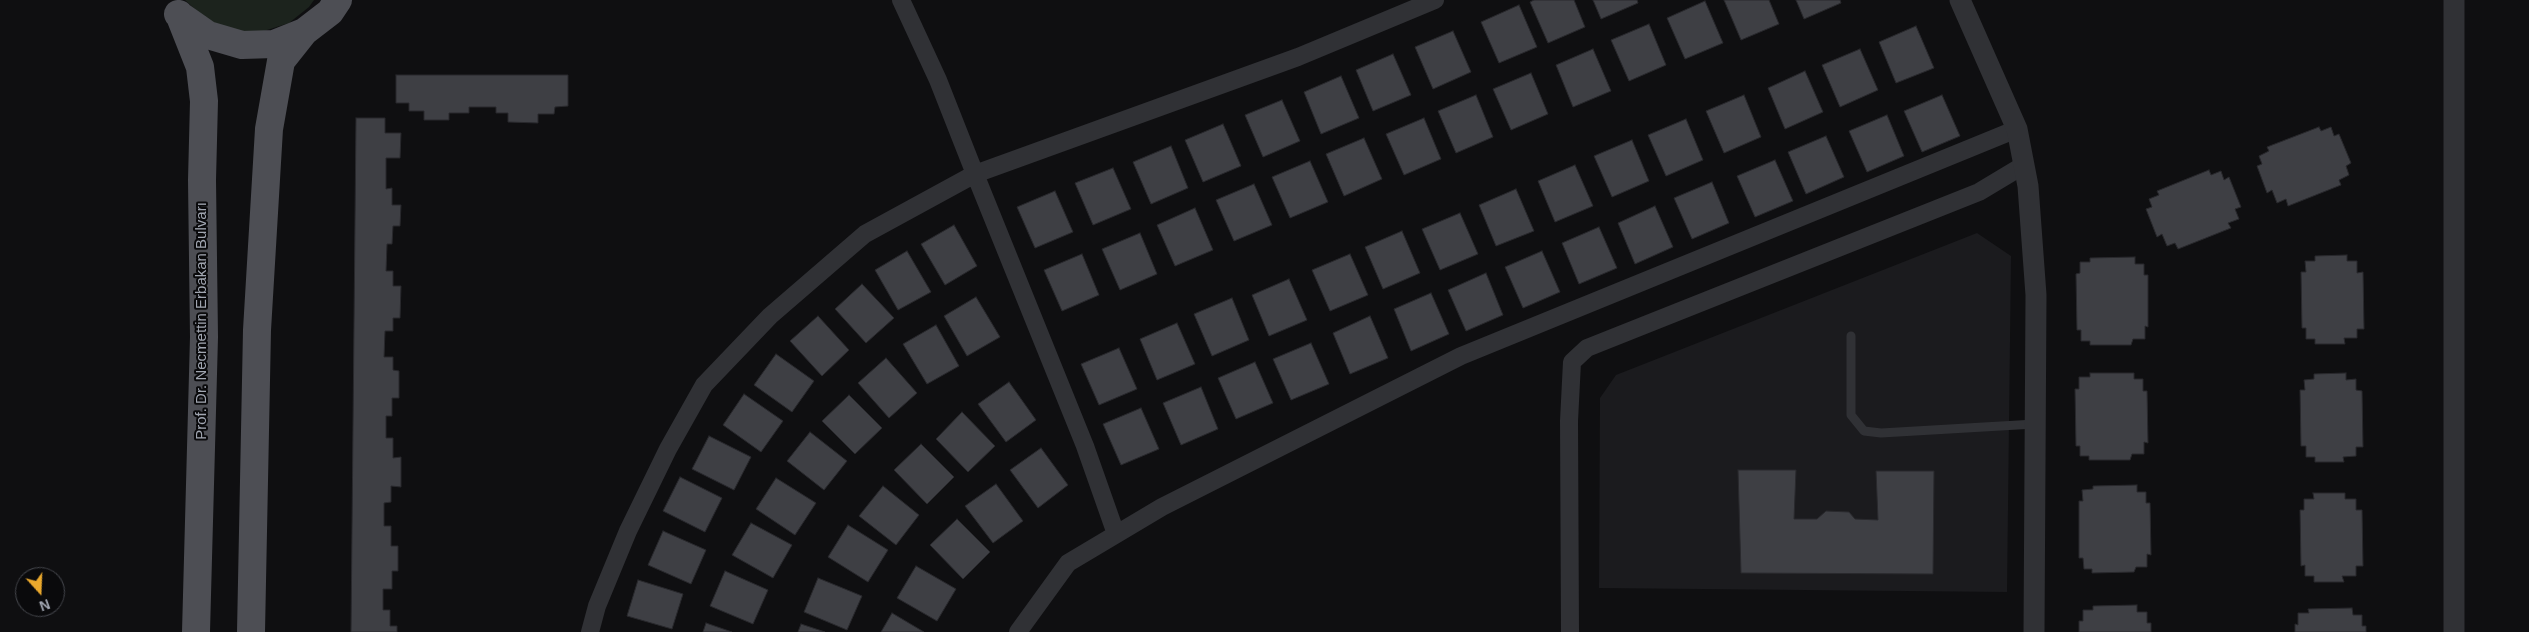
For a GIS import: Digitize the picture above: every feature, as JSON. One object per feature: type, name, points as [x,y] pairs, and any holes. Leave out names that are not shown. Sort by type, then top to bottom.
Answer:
[{"type":"main road","points":[[251,632],[257,330],[269,129],[281,61],[304,32],[330,12],[338,0]]},
{"type":"main road","points":[[174,7],[208,35],[242,45],[274,44],[304,32]]},
{"type":"main road","name":"Prof. Dr. Necmettin Erbakan Bulvarı","points":[[174,7],[200,67],[204,101],[202,180],[204,337],[196,632]]},
{"type":"street","points":[[901,0],[938,80],[1085,446],[1116,534]]},
{"type":"street","points":[[590,632],[597,606],[628,531],[668,450],[704,385],[770,316],[866,234],[975,174],[1298,56],[1435,0]]},
{"type":"street","points":[[1960,0],[2017,128],[2028,186],[2036,295],[2034,632]]},
{"type":"street","points":[[2454,0],[2454,632]]},
{"type":"street","points":[[1018,632],[1068,562],[1162,507],[1461,356],[2017,128]]},
{"type":"street","points":[[1570,632],[1569,420],[1572,362],[1587,348],[1979,192],[2024,165]]},
{"type":"lane","points":[[1850,336],[1851,415],[1864,431],[1881,433],[2035,424]]},
{"type":"shaded area","points":[[185,0],[314,0],[309,7],[289,23],[264,31],[236,31],[209,22]]},
{"type":"shaded area","points":[[1977,233],[2011,256],[2007,592],[1599,588],[1600,398],[1616,375]]},
{"type":"building","points":[[1534,0],[1574,0],[1585,27],[1548,43],[1530,2]]},
{"type":"building","points":[[1593,0],[1637,0],[1638,3],[1601,19]]},
{"type":"building","points":[[1724,0],[1769,0],[1779,24],[1741,40]]},
{"type":"building","points":[[1796,0],[1840,0],[1841,3],[1804,19]]},
{"type":"building","points":[[1705,1],[1723,43],[1685,59],[1667,18]]},
{"type":"building","points":[[1519,5],[1537,47],[1499,63],[1481,22]]},
{"type":"building","points":[[1649,24],[1666,65],[1629,81],[1611,40]]},
{"type":"building","points":[[1916,26],[1934,68],[1896,83],[1879,42]]},
{"type":"building","points":[[1453,31],[1471,72],[1433,89],[1415,47]]},
{"type":"building","points":[[1593,49],[1611,91],[1573,107],[1556,65]]},
{"type":"building","points":[[1860,49],[1878,90],[1840,107],[1822,65]]},
{"type":"building","points":[[1393,54],[1411,95],[1373,111],[1356,70]]},
{"type":"building","points":[[1805,71],[1823,112],[1785,129],[1768,88]]},
{"type":"building","points":[[1531,73],[1548,114],[1511,130],[1493,89]]},
{"type":"building","points":[[396,75],[568,75],[568,106],[555,107],[554,114],[538,114],[538,123],[508,122],[508,113],[496,113],[496,107],[469,107],[469,113],[449,113],[449,120],[424,120],[424,111],[409,111],[409,103],[396,103]]},
{"type":"building","points":[[1341,76],[1359,118],[1321,134],[1304,92]]},
{"type":"building","points":[[1476,95],[1493,137],[1456,153],[1438,111]]},
{"type":"building","points":[[1744,95],[1761,137],[1724,153],[1706,111]]},
{"type":"building","points":[[1942,95],[1960,136],[1922,152],[1904,111]]},
{"type":"building","points":[[1282,100],[1300,141],[1263,157],[1245,115]]},
{"type":"building","points":[[1887,115],[1904,156],[1867,172],[1849,131]]},
{"type":"building","points":[[356,118],[385,118],[385,133],[401,133],[400,158],[386,158],[386,189],[392,188],[392,205],[401,205],[400,226],[393,226],[392,244],[387,244],[386,271],[393,271],[393,286],[401,286],[400,318],[393,318],[393,331],[385,331],[384,357],[393,357],[393,370],[399,371],[399,398],[392,398],[392,416],[386,416],[386,438],[393,438],[393,458],[401,457],[401,487],[391,486],[391,502],[384,503],[384,526],[391,526],[391,546],[398,546],[398,571],[392,571],[392,589],[383,589],[383,610],[390,610],[390,626],[397,626],[397,632],[351,632]]},
{"type":"building","points":[[1424,118],[1441,159],[1404,175],[1386,134]]},
{"type":"building","points":[[1686,119],[1703,160],[1666,176],[1648,135]]},
{"type":"building","points":[[1223,124],[1241,166],[1203,182],[1185,140]]},
{"type":"building","points":[[2319,127],[2321,131],[2331,127],[2334,136],[2339,134],[2351,163],[2346,166],[2349,175],[2339,180],[2341,185],[2288,206],[2286,199],[2277,203],[2272,190],[2267,193],[2257,166],[2262,164],[2259,156],[2269,151],[2267,147]]},
{"type":"building","points":[[1826,136],[1844,177],[1806,194],[1788,152]]},
{"type":"building","points":[[1364,138],[1382,179],[1344,196],[1326,154]]},
{"type":"building","points":[[1632,140],[1649,181],[1612,197],[1594,156]]},
{"type":"building","points":[[1171,146],[1188,188],[1151,204],[1133,162]]},
{"type":"building","points":[[1775,160],[1793,201],[1755,217],[1737,176]]},
{"type":"building","points":[[1310,161],[1328,202],[1290,218],[1272,177]]},
{"type":"building","points":[[1575,165],[1593,206],[1555,222],[1538,181]]},
{"type":"building","points":[[1113,168],[1131,209],[1093,225],[1075,183]]},
{"type":"building","points":[[2209,170],[2211,175],[2221,171],[2224,180],[2229,177],[2241,207],[2235,209],[2239,219],[2228,223],[2231,228],[2178,249],[2175,243],[2167,246],[2162,234],[2157,237],[2146,209],[2152,207],[2149,199],[2159,195],[2157,191]]},
{"type":"building","points":[[1712,182],[1729,223],[1692,239],[1674,198]]},
{"type":"building","points":[[1254,184],[1272,225],[1234,241],[1216,200]]},
{"type":"building","points":[[1516,189],[1534,231],[1496,246],[1479,205]]},
{"type":"building","points":[[1055,191],[1073,232],[1035,248],[1017,207]]},
{"type":"building","points":[[1655,206],[1673,247],[1635,264],[1618,223]]},
{"type":"building","points":[[1195,208],[1213,250],[1175,266],[1157,225]]},
{"type":"building","points":[[1460,213],[1478,254],[1440,270],[1422,229]]},
{"type":"building","points":[[954,225],[977,266],[945,285],[921,244]]},
{"type":"building","points":[[1599,227],[1617,268],[1579,284],[1562,243]]},
{"type":"building","points":[[1402,231],[1420,273],[1383,289],[1365,247]]},
{"type":"building","points":[[1140,233],[1157,274],[1120,290],[1102,249]]},
{"type":"building","points":[[907,251],[931,292],[898,310],[875,270]]},
{"type":"building","points":[[1542,251],[1560,292],[1523,308],[1505,267]]},
{"type":"building","points":[[1082,254],[1099,295],[1062,311],[1044,270]]},
{"type":"building","points":[[1350,254],[1368,295],[1330,311],[1312,270]]},
{"type":"building","points":[[2347,255],[2347,261],[2357,261],[2357,273],[2363,272],[2364,329],[2357,329],[2357,338],[2344,338],[2345,344],[2315,344],[2315,339],[2306,339],[2306,328],[2302,328],[2301,272],[2306,272],[2305,261],[2315,261],[2315,256]]},
{"type":"building","points":[[2135,257],[2135,264],[2144,264],[2144,275],[2148,275],[2148,327],[2145,326],[2145,339],[2133,339],[2131,345],[2090,345],[2090,341],[2081,341],[2081,330],[2077,330],[2076,274],[2080,273],[2080,262],[2090,262],[2090,258]]},
{"type":"building","points":[[1486,273],[1503,315],[1466,331],[1448,290]]},
{"type":"building","points":[[1289,279],[1307,320],[1269,336],[1252,295]]},
{"type":"building","points":[[862,284],[894,318],[866,343],[835,309]]},
{"type":"building","points":[[1431,293],[1449,334],[1411,351],[1394,309]]},
{"type":"building","points":[[976,297],[1000,337],[967,356],[944,316]]},
{"type":"building","points":[[1232,298],[1249,340],[1212,356],[1194,314]]},
{"type":"building","points":[[818,316],[849,350],[822,376],[790,341]]},
{"type":"building","points":[[1370,316],[1388,358],[1350,374],[1333,333]]},
{"type":"building","points":[[1177,323],[1195,364],[1157,380],[1140,339]]},
{"type":"building","points":[[936,325],[959,366],[927,384],[903,344]]},
{"type":"building","points":[[1311,343],[1329,384],[1291,400],[1273,359]]},
{"type":"building","points":[[1119,348],[1137,389],[1099,405],[1081,364]]},
{"type":"building","points":[[776,354],[814,381],[792,412],[754,385]]},
{"type":"building","points":[[886,358],[917,393],[889,418],[858,383]]},
{"type":"building","points":[[1255,362],[1273,403],[1236,419],[1218,378]]},
{"type":"building","points":[[2090,373],[2134,373],[2134,379],[2143,379],[2143,391],[2147,391],[2148,443],[2144,442],[2144,454],[2132,454],[2130,460],[2089,460],[2089,456],[2080,456],[2080,446],[2076,446],[2075,389],[2079,389],[2079,377],[2090,377]]},
{"type":"building","points":[[2346,373],[2346,380],[2356,379],[2356,390],[2362,391],[2363,447],[2356,447],[2356,456],[2343,457],[2344,462],[2315,462],[2315,457],[2306,457],[2306,446],[2301,446],[2300,390],[2305,390],[2304,380],[2314,379],[2314,374]]},
{"type":"building","points":[[1009,382],[1036,420],[1006,442],[978,404]]},
{"type":"building","points":[[1201,387],[1218,429],[1181,445],[1163,403]]},
{"type":"building","points":[[744,394],[783,421],[761,452],[723,425]]},
{"type":"building","points":[[849,395],[882,428],[855,454],[822,421]]},
{"type":"building","points":[[1141,408],[1159,449],[1121,465],[1103,424]]},
{"type":"building","points":[[962,412],[995,446],[968,472],[936,439]]},
{"type":"building","points":[[810,432],[847,461],[824,490],[787,461]]},
{"type":"building","points":[[709,436],[751,457],[734,490],[692,469]]},
{"type":"building","points":[[921,444],[954,477],[927,504],[894,470]]},
{"type":"building","points":[[1041,448],[1068,485],[1038,508],[1010,470]]},
{"type":"building","points":[[1738,470],[1796,470],[1794,519],[1817,519],[1826,511],[1849,512],[1855,519],[1878,520],[1876,471],[1934,471],[1933,574],[1741,573]]},
{"type":"building","points":[[680,477],[722,498],[705,532],[663,511]]},
{"type":"building","points":[[776,478],[816,503],[795,535],[756,509]]},
{"type":"building","points":[[996,484],[1023,521],[993,543],[965,506]]},
{"type":"building","points":[[2137,485],[2137,492],[2146,492],[2146,503],[2150,503],[2151,555],[2147,554],[2147,567],[2136,567],[2134,572],[2092,573],[2092,569],[2084,569],[2083,558],[2079,558],[2079,501],[2083,501],[2082,490],[2093,489],[2093,486]]},
{"type":"building","points":[[883,486],[919,515],[896,545],[859,516]]},
{"type":"building","points":[[2313,493],[2345,493],[2345,499],[2356,499],[2356,510],[2362,510],[2363,566],[2356,566],[2356,576],[2342,576],[2344,582],[2314,582],[2314,576],[2305,576],[2305,565],[2301,566],[2300,510],[2304,510],[2304,499],[2314,499]]},
{"type":"building","points":[[957,519],[990,552],[963,579],[930,545]]},
{"type":"building","points":[[751,523],[792,545],[773,578],[732,555]]},
{"type":"building","points":[[848,525],[888,550],[868,582],[828,557]]},
{"type":"building","points":[[663,531],[706,550],[691,584],[648,565]]},
{"type":"building","points":[[916,566],[956,589],[937,621],[897,598]]},
{"type":"building","points":[[725,571],[768,590],[753,624],[710,606]]},
{"type":"building","points":[[818,578],[862,596],[847,630],[804,612]]},
{"type":"building","points":[[638,580],[683,594],[672,629],[627,616]]},
{"type":"building","points":[[2137,605],[2137,612],[2147,612],[2147,623],[2151,623],[2151,632],[2079,632],[2079,621],[2083,621],[2083,610],[2093,610],[2093,606]]},
{"type":"building","points":[[2352,608],[2353,615],[2362,615],[2362,626],[2366,626],[2366,632],[2295,632],[2295,624],[2298,625],[2298,613],[2309,613],[2308,609]]},
{"type":"building","points":[[892,613],[924,632],[881,632]]},
{"type":"building","points":[[706,623],[732,632],[703,632]]},
{"type":"building","points":[[801,624],[825,632],[798,632]]}]
